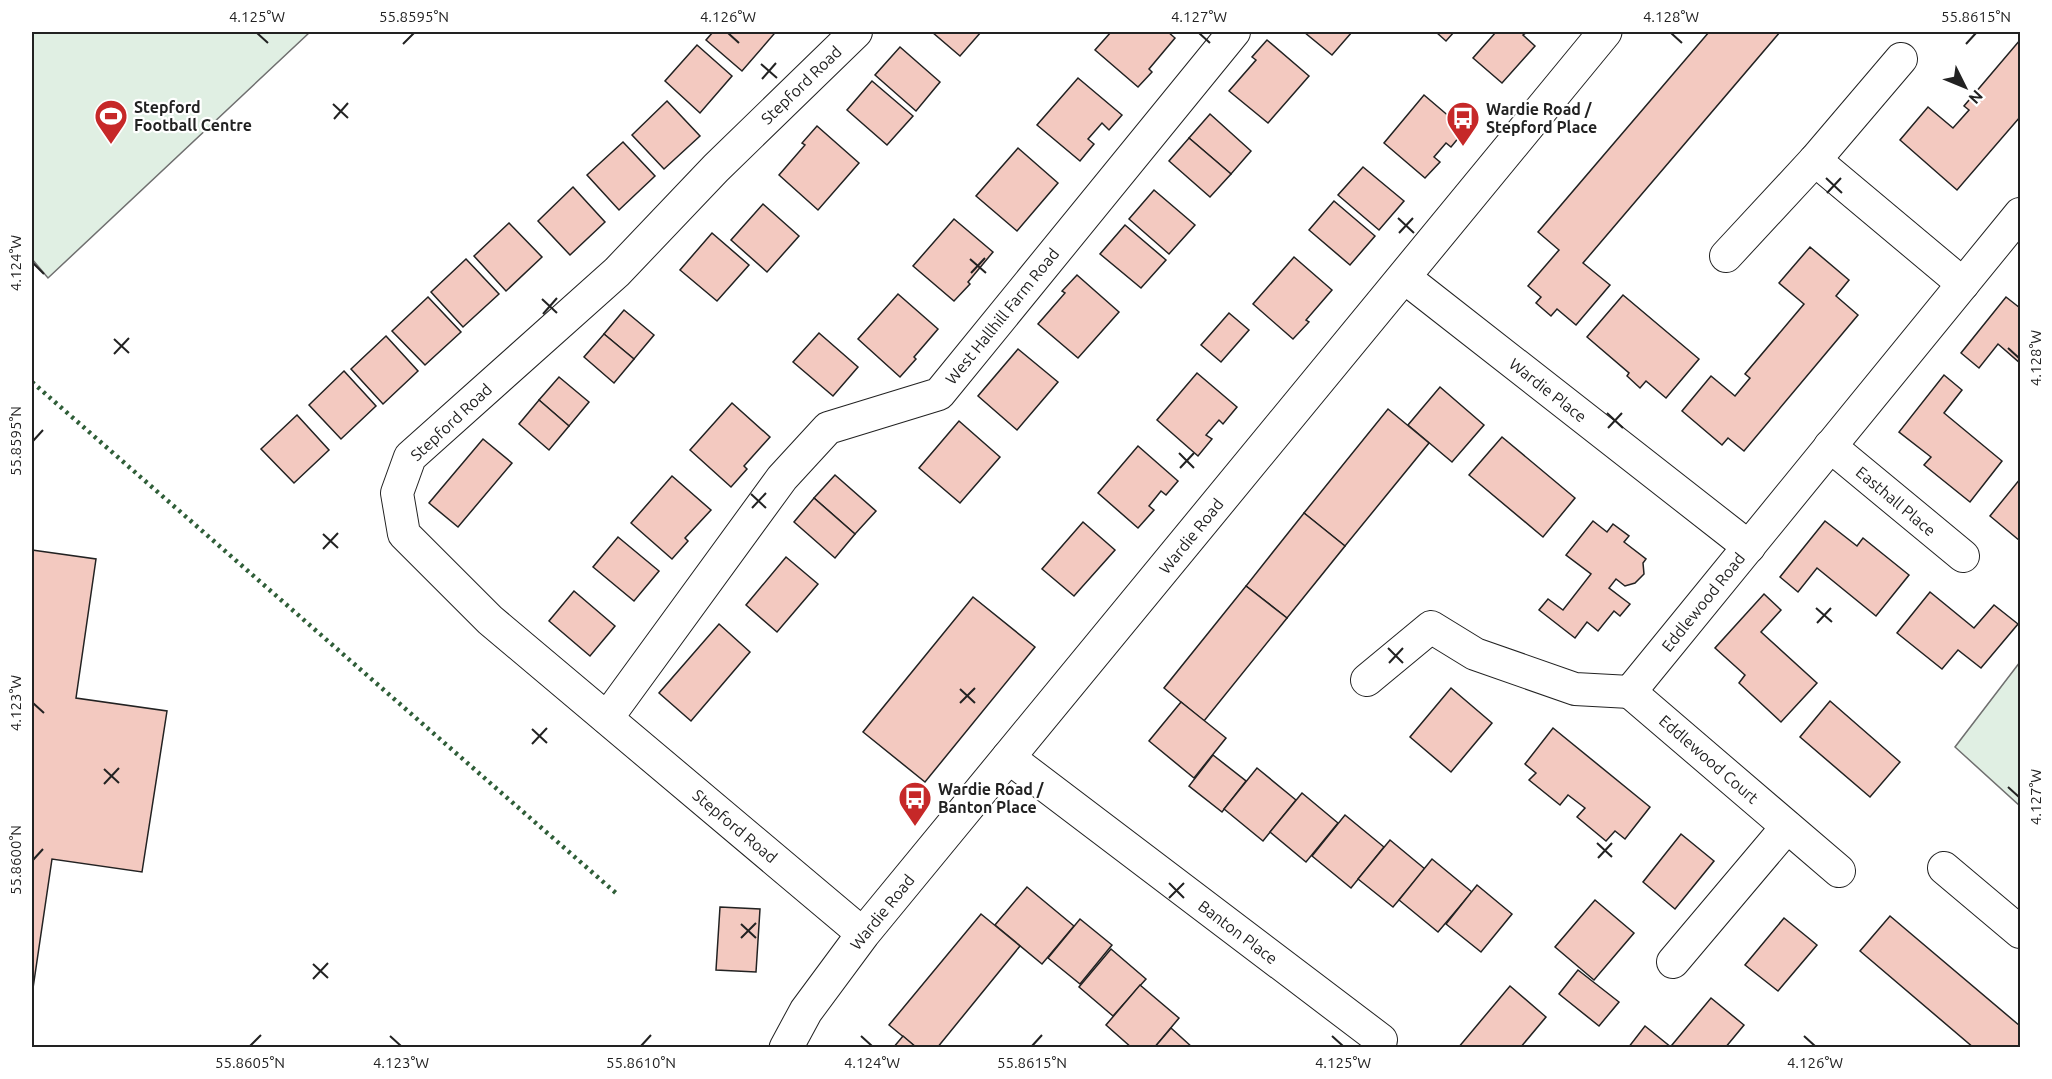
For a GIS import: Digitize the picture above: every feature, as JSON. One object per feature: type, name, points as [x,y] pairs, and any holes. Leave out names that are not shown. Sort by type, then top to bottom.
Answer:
[{"type":"street","name":"Stepford Road","points":[[856,32],[716,168],[617,272],[410,457],[397,493],[404,534],[490,620],[863,934]]},
{"type":"street","name":"West Hallhill Farm Road","points":[[607,718],[790,470],[828,428],[939,394],[1234,32]]},
{"type":"street","name":"Wardie Road","points":[[786,1047],[806,1011],[863,934],[1404,277],[1592,36]]},
{"type":"street","points":[[1726,256],[1815,160],[1901,59]]},
{"type":"street","points":[[1815,160],[1963,284]]},
{"type":"street","name":"Eddlewood Road","points":[[1630,692],[1963,284],[2018,224]]},
{"type":"street","name":"Wardie Place","points":[[1404,277],[1749,547]]},
{"type":"street","name":"Easthall Place","points":[[1830,446],[1963,556]]},
{"type":"street","points":[[1367,680],[1431,627],[1475,654],[1575,689],[1630,692]]},
{"type":"street","name":"Eddlewood Court","points":[[1630,692],[1839,871]]},
{"type":"street","name":"Banton Place","points":[[1008,758],[1381,1040]]},
{"type":"street","points":[[1672,962],[1787,827]]},
{"type":"street","points":[[1944,868],[2020,932]]},
{"type":"green space","name":"Stepford Football Centre","points":[[32,32],[310,32],[48,278],[32,259]]},
{"type":"green space","points":[[2020,662],[2020,806],[1955,747]]},
{"type":"building","points":[[713,32],[771,32],[774,34],[742,71],[706,40]]},
{"type":"building","points":[[932,32],[981,32],[960,56]]},
{"type":"building","points":[[1111,32],[1168,32],[1175,38],[1149,69],[1152,72],[1138,87],[1095,50]]},
{"type":"building","points":[[1304,32],[1352,32],[1332,55]]},
{"type":"building","points":[[1436,32],[1454,32],[1446,41]]},
{"type":"building","points":[[1496,32],[1527,32],[1523,35],[1535,46],[1502,83],[1473,58]]},
{"type":"building","points":[[1709,32],[1780,32],[1583,263],[1610,285],[1576,325],[1557,309],[1551,316],[1536,303],[1541,297],[1528,286],[1559,250],[1538,232]]},
{"type":"building","points":[[1267,40],[1309,76],[1268,123],[1229,91],[1256,60],[1252,57]]},
{"type":"building","points":[[2020,40],[2020,117],[1957,190],[1900,140],[1928,107],[1953,128],[1969,110],[1964,106]]},
{"type":"building","points":[[697,45],[732,76],[700,113],[665,81]]},
{"type":"building","points":[[900,47],[940,82],[916,111],[875,75]]},
{"type":"building","points":[[1078,78],[1122,115],[1109,130],[1102,123],[1088,139],[1094,144],[1080,161],[1037,125]]},
{"type":"building","points":[[872,81],[913,116],[887,145],[847,110]]},
{"type":"building","points":[[1424,95],[1465,130],[1451,147],[1446,143],[1434,157],[1440,162],[1425,178],[1384,143]]},
{"type":"building","points":[[667,101],[700,136],[664,169],[632,135]]},
{"type":"building","points":[[1210,114],[1251,151],[1231,174],[1189,138]]},
{"type":"building","points":[[817,126],[859,163],[818,210],[779,175],[805,145],[802,143]]},
{"type":"building","points":[[1189,138],[1231,174],[1210,197],[1169,161]]},
{"type":"building","points":[[623,142],[655,176],[619,210],[587,175]]},
{"type":"building","points":[[1018,148],[1058,183],[1017,231],[976,196]]},
{"type":"building","points":[[1363,167],[1404,201],[1379,230],[1338,195]]},
{"type":"building","points":[[573,187],[605,222],[570,255],[538,221]]},
{"type":"building","points":[[1154,190],[1195,225],[1169,254],[1129,219]]},
{"type":"building","points":[[1334,201],[1375,236],[1350,265],[1309,230]]},
{"type":"building","points":[[763,204],[799,236],[767,272],[731,240]]},
{"type":"building","points":[[954,219],[993,252],[968,282],[970,284],[954,301],[913,266]]},
{"type":"building","points":[[509,223],[542,257],[506,291],[474,256]]},
{"type":"building","points":[[1125,225],[1166,260],[1141,288],[1100,254]]},
{"type":"building","points":[[712,233],[749,265],[717,301],[680,270]]},
{"type":"building","points":[[1810,247],[1849,280],[1836,296],[1858,315],[1744,451],[1728,438],[1722,445],[1682,411],[1711,376],[1735,396],[1750,378],[1745,374],[1804,304],[1779,283]]},
{"type":"building","points":[[1294,257],[1332,290],[1306,320],[1309,322],[1293,339],[1253,304]]},
{"type":"building","points":[[466,259],[499,294],[463,327],[431,292]]},
{"type":"building","points":[[1077,275],[1119,312],[1078,358],[1038,324],[1065,293],[1062,291]]},
{"type":"building","points":[[898,294],[938,329],[900,377],[858,339]]},
{"type":"building","points":[[1623,295],[1699,359],[1666,398],[1646,381],[1640,388],[1627,376],[1629,373],[1587,337]]},
{"type":"building","points":[[428,297],[461,332],[425,365],[392,331]]},
{"type":"building","points":[[2006,297],[2020,308],[2020,363],[1998,344],[1979,368],[1961,353]]},
{"type":"building","points":[[624,310],[654,335],[634,359],[604,334]]},
{"type":"building","points":[[1229,313],[1249,330],[1221,362],[1201,345]]},
{"type":"building","points":[[819,333],[858,367],[833,396],[793,362]]},
{"type":"building","points":[[604,334],[634,359],[614,383],[584,357]]},
{"type":"building","points":[[386,336],[418,371],[383,404],[351,369]]},
{"type":"building","points":[[1018,349],[1058,382],[1017,430],[978,396]]},
{"type":"building","points":[[344,371],[376,406],[341,439],[309,405]]},
{"type":"building","points":[[1197,373],[1237,407],[1223,424],[1219,420],[1206,435],[1212,439],[1198,456],[1157,420]]},
{"type":"building","points":[[1944,375],[1962,390],[1944,413],[2002,461],[1970,502],[1924,465],[1931,457],[1899,432]]},
{"type":"building","points":[[559,377],[589,402],[569,426],[539,400]]},
{"type":"building","points":[[1440,387],[1484,425],[1452,462],[1408,425]]},
{"type":"building","points":[[539,400],[569,426],[549,450],[519,424]]},
{"type":"building","points":[[732,403],[770,437],[744,466],[747,469],[731,487],[690,450]]},
{"type":"building","points":[[1388,409],[1429,443],[1345,546],[1304,513]]},
{"type":"building","points":[[297,415],[329,450],[294,483],[261,449]]},
{"type":"building","points":[[959,421],[1000,457],[960,503],[919,468]]},
{"type":"building","points":[[1502,437],[1575,498],[1543,537],[1469,475]]},
{"type":"building","points":[[483,439],[512,463],[458,527],[429,503]]},
{"type":"building","points":[[1138,446],[1178,481],[1166,495],[1161,491],[1149,506],[1154,510],[1138,528],[1098,493]]},
{"type":"building","points":[[835,475],[876,511],[855,534],[814,498]]},
{"type":"building","points":[[672,476],[711,510],[685,538],[688,541],[672,559],[631,523]]},
{"type":"building","points":[[2020,479],[2020,541],[1990,516]]},
{"type":"building","points":[[814,498],[855,534],[835,558],[794,522]]},
{"type":"building","points":[[1304,513],[1345,546],[1287,618],[1246,586]]},
{"type":"building","points":[[1593,521],[1607,532],[1613,524],[1629,536],[1624,542],[1646,559],[1643,563],[1644,574],[1635,583],[1625,586],[1616,579],[1609,588],[1630,604],[1620,616],[1614,611],[1598,631],[1587,622],[1575,638],[1539,610],[1548,599],[1563,610],[1591,574],[1566,555]]},
{"type":"building","points":[[1825,521],[1857,546],[1863,538],[1909,575],[1876,616],[1817,568],[1798,592],[1780,577]]},
{"type":"building","points":[[1083,522],[1115,550],[1074,596],[1042,569]]},
{"type":"building","points":[[618,537],[659,571],[634,601],[593,567]]},
{"type":"building","points":[[32,550],[96,559],[76,698],[167,711],[142,872],[52,859],[32,995]]},
{"type":"building","points":[[786,557],[818,584],[777,632],[746,605]]},
{"type":"building","points":[[1246,586],[1287,618],[1204,721],[1164,688]]},
{"type":"building","points":[[574,591],[615,626],[590,656],[549,621]]},
{"type":"building","points":[[1930,592],[1974,628],[1994,605],[2018,624],[1981,668],[1958,650],[1942,669],[1897,633]]},
{"type":"building","points":[[1764,594],[1781,610],[1761,632],[1817,683],[1781,722],[1739,683],[1745,675],[1715,648]]},
{"type":"building","points":[[973,597],[1035,647],[925,782],[863,732]]},
{"type":"building","points":[[719,624],[750,652],[691,721],[659,693]]},
{"type":"building","points":[[1451,688],[1492,723],[1451,772],[1410,737]]},
{"type":"building","points":[[1830,701],[1900,762],[1870,797],[1800,737]]},
{"type":"building","points":[[1181,702],[1226,738],[1194,778],[1149,741]]},
{"type":"building","points":[[1553,728],[1650,807],[1625,839],[1615,831],[1606,841],[1577,817],[1585,808],[1568,795],[1560,805],[1529,780],[1536,773],[1525,764]]},
{"type":"building","points":[[1213,755],[1246,781],[1222,812],[1189,786]]},
{"type":"building","points":[[1257,768],[1296,800],[1263,841],[1224,809]]},
{"type":"building","points":[[1302,793],[1338,823],[1306,862],[1270,832]]},
{"type":"building","points":[[1345,815],[1384,847],[1351,888],[1312,856]]},
{"type":"building","points":[[1681,834],[1714,861],[1675,909],[1643,882]]},
{"type":"building","points":[[1390,840],[1425,869],[1393,907],[1358,879]]},
{"type":"building","points":[[1432,859],[1472,892],[1438,932],[1399,900]]},
{"type":"building","points":[[1477,885],[1512,914],[1481,952],[1446,924]]},
{"type":"building","points":[[1027,887],[1074,926],[1042,964],[995,925]]},
{"type":"building","points":[[1595,900],[1634,933],[1594,980],[1555,947]]},
{"type":"building","points":[[720,907],[760,909],[756,972],[716,970]]},
{"type":"building","points":[[981,914],[1020,946],[937,1048],[917,1048],[889,1025]]},
{"type":"building","points":[[1890,916],[2020,1026],[2020,1048],[1974,1048],[1860,951]]},
{"type":"building","points":[[1784,918],[1817,945],[1778,991],[1745,965]]},
{"type":"building","points":[[1080,919],[1112,945],[1080,984],[1048,958]]},
{"type":"building","points":[[1111,949],[1146,979],[1113,1016],[1079,987]]},
{"type":"building","points":[[1578,970],[1619,1002],[1599,1026],[1559,994]]},
{"type":"building","points":[[1140,985],[1179,1018],[1154,1048],[1132,1048],[1106,1025]]},
{"type":"building","points":[[1510,986],[1546,1017],[1520,1048],[1458,1048]]},
{"type":"building","points":[[1711,998],[1744,1025],[1725,1048],[1675,1048],[1672,1045]]},
{"type":"building","points":[[1645,1026],[1672,1048],[1628,1048]]},
{"type":"building","points":[[1171,1028],[1193,1048],[1154,1048]]},
{"type":"building","points":[[903,1036],[917,1048],[893,1048]]},
{"type":"hedge","points":[[32,382],[617,894]]},
{"type":"place","name":"Stepford Football Centre","points":[[111,145]]},
{"type":"place","name":"Wardie Road / Stepford Place","points":[[1463,147]]},
{"type":"place","name":"Wardie Road / Banton Place","points":[[915,827]]}]
